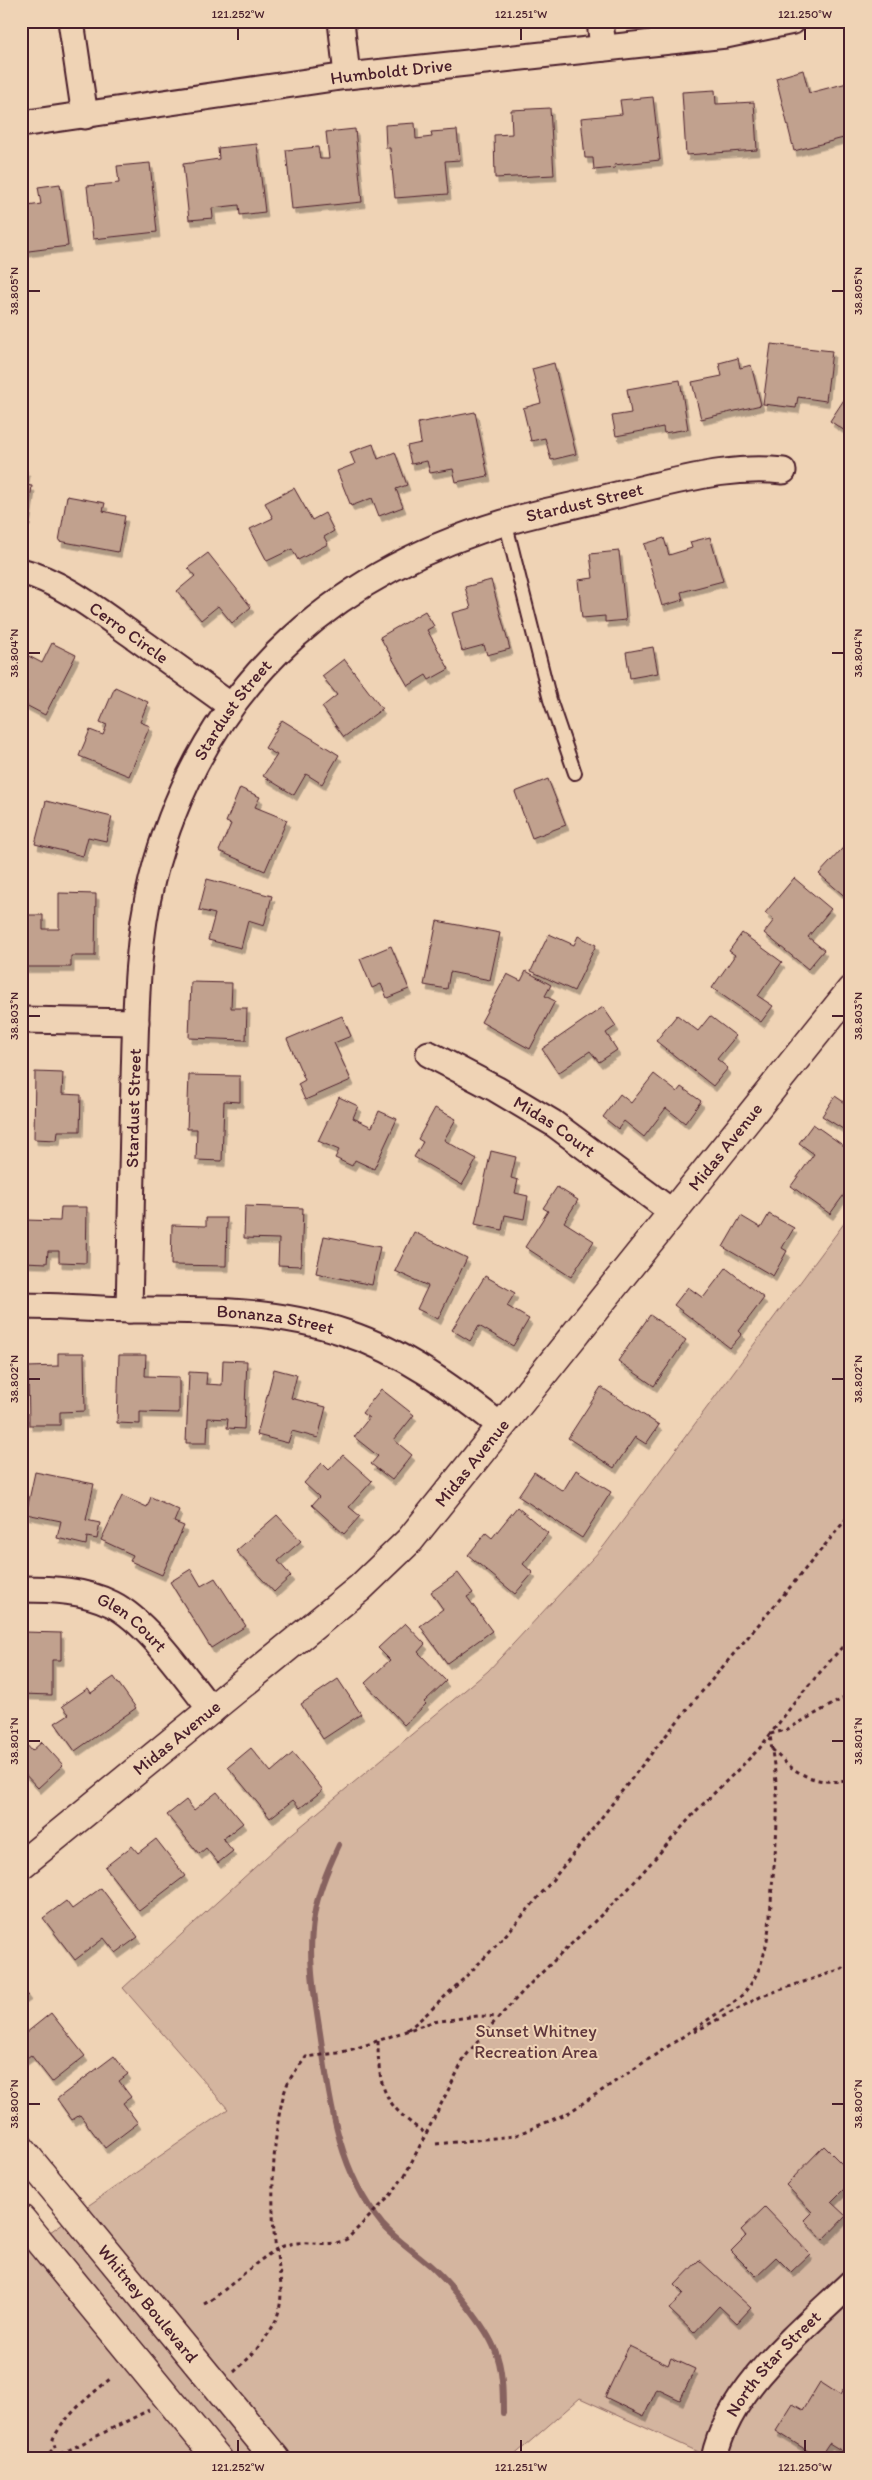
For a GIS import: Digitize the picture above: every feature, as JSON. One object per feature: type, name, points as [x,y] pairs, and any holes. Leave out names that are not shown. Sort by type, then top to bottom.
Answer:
[{"type":"street","points":[[71,21],[85,116]]},
{"type":"street","points":[[341,21],[348,76]]},
{"type":"street","points":[[600,21],[603,48]]},
{"type":"street","name":"Humboldt Drive","points":[[21,124],[348,76],[726,36],[793,21]]},
{"type":"street","name":"Stardust Street","points":[[129,1310],[136,1022],[144,933],[151,882],[168,825],[206,742],[254,675],[290,640],[348,595],[406,560],[444,542],[505,521],[712,472],[760,468],[783,471]]},
{"type":"street","name":"Cerro Circle","points":[[21,571],[33,574],[80,599],[231,706]]},
{"type":"street","name":"Midas Avenue","points":[[21,1864],[212,1711],[360,1588],[386,1564],[416,1532],[851,990]]},
{"type":"street","points":[[21,1020],[136,1022]]},
{"type":"street","name":"Midas Court","points":[[429,1054],[496,1089],[553,1122],[672,1212]]},
{"type":"street","name":"Bonanza Street","points":[[21,1306],[228,1311],[302,1321],[346,1333],[395,1354],[444,1383],[501,1426]]},
{"type":"street","name":"Glen Court","points":[[21,1589],[58,1590],[86,1595],[112,1604],[133,1618],[150,1636],[212,1711]]},
{"type":"street","name":"Whitney Boulevard","points":[[21,2149],[276,2459]]},
{"type":"street","points":[[21,2219],[218,2459]]},
{"type":"street","name":"North Star Street","points":[[714,2459],[724,2428],[747,2389],[785,2347],[851,2283]]},
{"type":"lane","points":[[505,521],[550,700],[575,773]]},
{"type":"path","points":[[407,2030],[424,2018],[480,1964],[501,1940],[593,1829],[656,1748],[851,1513]]},
{"type":"path","points":[[204,2304],[289,2244],[339,2243],[348,2239],[390,2196],[405,2175],[465,2057],[499,2017],[629,1888],[697,1810],[759,1749],[819,1673],[851,1637]]},
{"type":"path","points":[[770,1734],[786,1730],[851,1694]]},
{"type":"path","points":[[436,2144],[514,2136],[559,2117],[680,2039],[739,1999],[748,1990],[761,1963],[768,1938],[776,1841],[777,1794],[770,1734]]},
{"type":"path","points":[[772,1749],[785,1764],[798,1774],[824,1780],[851,1781]]},
{"type":"path","points":[[680,2039],[762,1996],[842,1969],[851,1962]]},
{"type":"path","points":[[217,2388],[250,2356],[275,2322],[281,2288],[276,2252],[274,2165],[277,2136],[287,2085],[306,2057],[338,2053],[407,2030],[454,2018],[499,2017]]},
{"type":"path","points":[[378,2041],[379,2073],[383,2091],[394,2107],[410,2122],[426,2133]]},
{"type":"path","points":[[110,2379],[92,2393],[59,2429],[54,2440],[54,2448],[58,2457],[170,2400]]},
{"type":"path","points":[[44,2459],[54,2448]]},
{"type":"green space","name":"Sunset Whitney Recreation Area","points":[[851,1214],[851,2459],[714,2459],[580,2398],[510,2459],[21,2459],[21,2252],[228,2109],[123,1988],[288,1837],[488,1671],[604,1546]]},
{"type":"building","points":[[803,70],[809,93],[851,82],[851,136],[794,151],[776,78]]},
{"type":"building","points":[[715,90],[716,104],[754,102],[757,150],[686,155],[682,92]]},
{"type":"building","points":[[653,97],[660,160],[614,165],[615,168],[594,170],[593,158],[585,158],[581,118],[622,114],[620,100]]},
{"type":"building","points":[[550,108],[554,175],[495,178],[494,135],[512,134],[511,110]]},
{"type":"building","points":[[415,123],[416,139],[432,137],[431,132],[457,130],[460,160],[445,161],[448,194],[395,198],[390,148],[386,148],[385,125]]},
{"type":"building","points":[[355,129],[362,202],[292,209],[286,150],[318,147],[320,159],[329,159],[326,132]]},
{"type":"building","points":[[257,144],[265,212],[240,215],[239,205],[212,208],[213,218],[189,220],[183,164],[219,159],[218,148]]},
{"type":"building","points":[[150,163],[157,232],[93,239],[87,186],[119,183],[117,166]]},
{"type":"building","points":[[60,184],[68,246],[21,252],[21,207],[41,204],[38,187]]},
{"type":"building","points":[[771,344],[832,351],[826,401],[798,397],[796,408],[763,404]]},
{"type":"building","points":[[738,358],[740,368],[751,365],[761,405],[701,419],[692,382],[722,376],[719,363]]},
{"type":"building","points":[[554,363],[576,454],[551,460],[545,438],[531,441],[523,408],[541,403],[532,369]]},
{"type":"building","points":[[680,380],[688,429],[664,433],[663,427],[616,436],[612,416],[631,413],[627,389]]},
{"type":"building","points":[[851,389],[851,435],[830,421]]},
{"type":"building","points":[[475,412],[488,476],[456,482],[453,469],[430,473],[427,461],[411,464],[407,446],[421,443],[418,423]]},
{"type":"building","points":[[373,444],[378,459],[395,452],[407,485],[396,489],[403,507],[379,516],[372,498],[351,506],[337,471],[355,464],[350,452]]},
{"type":"building","points":[[21,470],[27,471],[25,485],[32,486],[27,521],[21,520]]},
{"type":"building","points":[[294,488],[312,520],[325,513],[334,531],[324,537],[328,544],[298,560],[292,549],[267,561],[250,529],[273,518],[265,503]]},
{"type":"building","points":[[67,496],[105,503],[103,511],[125,516],[118,552],[59,541]]},
{"type":"building","points":[[710,537],[723,581],[681,592],[683,600],[662,606],[644,544],[664,538],[669,555],[692,548],[690,542]]},
{"type":"building","points":[[619,551],[626,620],[605,622],[605,616],[582,618],[578,580],[593,578],[590,554]]},
{"type":"building","points":[[208,553],[251,607],[232,623],[218,606],[201,620],[177,591],[195,576],[188,568]]},
{"type":"building","points":[[491,580],[510,649],[487,655],[484,645],[462,651],[452,613],[471,608],[465,587]]},
{"type":"building","points":[[425,611],[434,626],[427,630],[449,669],[429,680],[426,675],[408,686],[380,637]]},
{"type":"building","points":[[52,643],[76,655],[45,715],[22,703],[27,691],[21,688],[21,652],[42,663]]},
{"type":"building","points":[[653,647],[658,673],[630,678],[626,652]]},
{"type":"building","points":[[344,659],[382,709],[344,737],[322,707],[337,695],[322,676]]},
{"type":"building","points":[[115,687],[148,702],[140,722],[150,726],[129,776],[79,756],[90,730],[103,735],[107,725],[100,722]]},
{"type":"building","points":[[282,720],[339,755],[322,784],[306,774],[294,795],[263,776],[277,755],[265,748]]},
{"type":"building","points":[[548,779],[566,825],[532,838],[515,792]]},
{"type":"building","points":[[240,788],[260,797],[255,807],[287,820],[265,871],[219,851],[231,824],[226,822]]},
{"type":"building","points":[[46,801],[112,817],[106,841],[88,837],[83,856],[35,844]]},
{"type":"building","points":[[851,839],[851,897],[849,900],[819,874]]},
{"type":"building","points":[[794,878],[831,909],[808,937],[824,950],[808,969],[764,933],[774,920],[765,913]]},
{"type":"building","points":[[207,879],[272,896],[264,926],[248,921],[241,948],[208,940],[215,914],[199,910]]},
{"type":"building","points":[[59,893],[96,894],[95,956],[71,956],[71,967],[21,967],[21,915],[43,915],[43,929],[59,929]]},
{"type":"building","points":[[437,921],[500,933],[490,980],[450,972],[447,989],[424,985]]},
{"type":"building","points":[[742,933],[782,962],[758,996],[773,1006],[761,1022],[712,988],[735,955],[729,951]]},
{"type":"building","points":[[549,934],[574,945],[578,936],[596,945],[574,991],[531,971]]},
{"type":"building","points":[[391,946],[409,989],[387,998],[381,984],[372,988],[360,959]]},
{"type":"building","points":[[526,971],[551,985],[545,996],[555,1001],[530,1049],[481,1022],[507,974],[521,981]]},
{"type":"building","points":[[191,982],[232,983],[231,1008],[247,1008],[246,1040],[189,1038]]},
{"type":"building","points":[[603,1007],[616,1026],[606,1033],[617,1050],[599,1062],[590,1051],[558,1073],[542,1049]]},
{"type":"building","points":[[677,1015],[698,1031],[710,1016],[736,1036],[717,1059],[728,1068],[713,1086],[656,1041]]},
{"type":"building","points":[[342,1016],[351,1036],[334,1043],[351,1080],[305,1100],[298,1084],[305,1080],[287,1039]]},
{"type":"building","points":[[35,1072],[63,1073],[62,1094],[81,1095],[80,1131],[58,1131],[57,1140],[34,1139]]},
{"type":"building","points":[[654,1074],[677,1092],[681,1087],[701,1101],[685,1123],[666,1108],[644,1137],[624,1121],[618,1129],[603,1117],[620,1094],[631,1103]]},
{"type":"building","points":[[189,1075],[240,1076],[240,1102],[224,1101],[222,1161],[196,1160],[197,1129],[187,1129]]},
{"type":"building","points":[[835,1096],[851,1107],[851,1134],[822,1116]]},
{"type":"building","points":[[339,1097],[358,1106],[353,1118],[372,1127],[379,1111],[397,1119],[374,1169],[355,1160],[352,1166],[335,1158],[339,1150],[318,1141]]},
{"type":"building","points":[[435,1108],[456,1119],[444,1140],[477,1159],[462,1185],[414,1157],[423,1142],[418,1139]]},
{"type":"building","points":[[813,1124],[851,1151],[851,1185],[830,1214],[791,1186],[814,1154],[799,1143]]},
{"type":"building","points":[[491,1151],[516,1157],[511,1178],[518,1180],[515,1193],[528,1196],[524,1219],[505,1215],[502,1230],[475,1224]]},
{"type":"building","points":[[557,1187],[578,1200],[564,1222],[594,1241],[571,1277],[525,1247],[548,1211],[543,1208]]},
{"type":"building","points":[[245,1206],[303,1208],[301,1266],[278,1265],[279,1239],[244,1238]]},
{"type":"building","points":[[61,1207],[87,1207],[86,1263],[59,1262],[59,1251],[48,1251],[47,1263],[24,1262],[25,1220],[60,1221]]},
{"type":"building","points":[[769,1214],[794,1228],[782,1248],[787,1251],[773,1276],[723,1247],[741,1216],[761,1228]]},
{"type":"building","points":[[206,1218],[227,1218],[226,1266],[171,1265],[172,1225],[206,1226]]},
{"type":"building","points":[[414,1232],[467,1258],[438,1319],[417,1309],[428,1286],[395,1271]]},
{"type":"building","points":[[324,1236],[380,1247],[372,1285],[316,1273]]},
{"type":"building","points":[[726,1268],[764,1298],[739,1331],[742,1334],[730,1348],[674,1305],[688,1287],[703,1298]]},
{"type":"building","points":[[485,1276],[515,1293],[507,1306],[529,1319],[513,1346],[479,1326],[470,1341],[452,1330]]},
{"type":"building","points":[[650,1315],[686,1340],[654,1386],[618,1361]]},
{"type":"building","points":[[58,1353],[84,1353],[85,1411],[60,1412],[60,1425],[29,1425],[28,1367],[58,1366]]},
{"type":"building","points":[[119,1355],[146,1355],[145,1376],[179,1377],[179,1413],[140,1412],[140,1424],[117,1423]]},
{"type":"building","points":[[223,1360],[247,1361],[244,1429],[227,1428],[228,1419],[208,1418],[207,1443],[186,1443],[189,1372],[207,1373],[206,1384],[222,1385]]},
{"type":"building","points":[[274,1369],[297,1375],[291,1398],[326,1407],[318,1438],[292,1431],[288,1443],[257,1435]]},
{"type":"building","points":[[601,1387],[659,1425],[646,1444],[635,1437],[614,1468],[568,1438]]},
{"type":"building","points":[[381,1389],[414,1415],[394,1440],[412,1455],[392,1480],[371,1464],[378,1456],[354,1437],[369,1418],[362,1413]]},
{"type":"building","points":[[343,1455],[372,1481],[349,1507],[360,1516],[344,1534],[312,1505],[319,1497],[304,1483],[322,1463],[329,1470]]},
{"type":"building","points":[[576,1470],[611,1492],[582,1538],[518,1496],[534,1472],[563,1491]]},
{"type":"building","points":[[35,1472],[94,1484],[86,1520],[100,1523],[97,1539],[87,1537],[86,1545],[57,1538],[61,1521],[26,1514]]},
{"type":"building","points":[[122,1496],[147,1507],[151,1497],[179,1510],[174,1522],[184,1526],[162,1575],[130,1561],[133,1555],[101,1540]]},
{"type":"building","points":[[517,1507],[548,1533],[523,1564],[533,1573],[515,1594],[468,1555],[486,1533],[492,1538]]},
{"type":"building","points":[[277,1515],[301,1541],[278,1561],[291,1576],[274,1592],[236,1551]]},
{"type":"building","points":[[191,1569],[201,1586],[215,1578],[246,1626],[211,1648],[170,1582]]},
{"type":"building","points":[[458,1573],[473,1593],[467,1597],[492,1631],[447,1663],[420,1626],[443,1609],[431,1592]]},
{"type":"building","points":[[405,1623],[425,1644],[418,1652],[446,1681],[404,1725],[365,1683],[390,1660],[378,1648]]},
{"type":"building","points":[[24,1632],[61,1633],[61,1660],[52,1660],[52,1695],[21,1694],[21,1652],[24,1652]]},
{"type":"building","points":[[114,1677],[136,1708],[75,1751],[55,1723],[69,1714],[62,1706],[88,1688],[91,1693]]},
{"type":"building","points":[[338,1679],[361,1714],[323,1739],[301,1704]]},
{"type":"building","points":[[21,1738],[32,1751],[42,1742],[63,1765],[38,1788],[21,1770]]},
{"type":"building","points":[[251,1748],[271,1772],[293,1753],[323,1790],[300,1808],[293,1800],[270,1818],[228,1767]]},
{"type":"building","points":[[217,1792],[243,1823],[223,1839],[233,1851],[218,1863],[206,1848],[199,1854],[167,1815],[186,1800],[194,1810]]},
{"type":"building","points":[[156,1839],[185,1876],[139,1911],[105,1867],[132,1846],[138,1853]]},
{"type":"building","points":[[101,1888],[138,1937],[116,1953],[104,1938],[75,1960],[43,1918],[66,1901],[72,1909]]},
{"type":"building","points":[[21,1986],[28,1995],[21,2000]]},
{"type":"building","points":[[51,2013],[85,2056],[52,2082],[31,2055],[21,2062],[21,2037]]},
{"type":"building","points":[[114,2056],[128,2074],[119,2081],[131,2097],[123,2103],[138,2123],[105,2148],[80,2115],[72,2120],[57,2099]]},
{"type":"building","points":[[824,2146],[851,2173],[851,2182],[831,2202],[846,2216],[823,2240],[804,2220],[812,2212],[786,2185]]},
{"type":"building","points":[[765,2207],[810,2254],[791,2272],[776,2257],[756,2276],[731,2251],[746,2236],[741,2230]]},
{"type":"building","points":[[699,2260],[751,2308],[737,2323],[719,2306],[694,2333],[669,2309],[683,2293],[675,2285]]},
{"type":"building","points":[[629,2346],[668,2365],[671,2358],[695,2369],[680,2400],[657,2389],[644,2416],[605,2397]]},
{"type":"building","points":[[820,2382],[840,2395],[843,2390],[851,2395],[851,2447],[847,2454],[829,2443],[819,2458],[776,2431],[793,2404],[803,2410]]},
{"type":"waterway","points":[[339,1845],[327,1871],[318,1898],[311,1945],[312,1975],[316,2004],[332,2109],[338,2133],[355,2181],[367,2203],[382,2224],[441,2276],[468,2307],[491,2340],[498,2357],[501,2373],[503,2413]]}]
